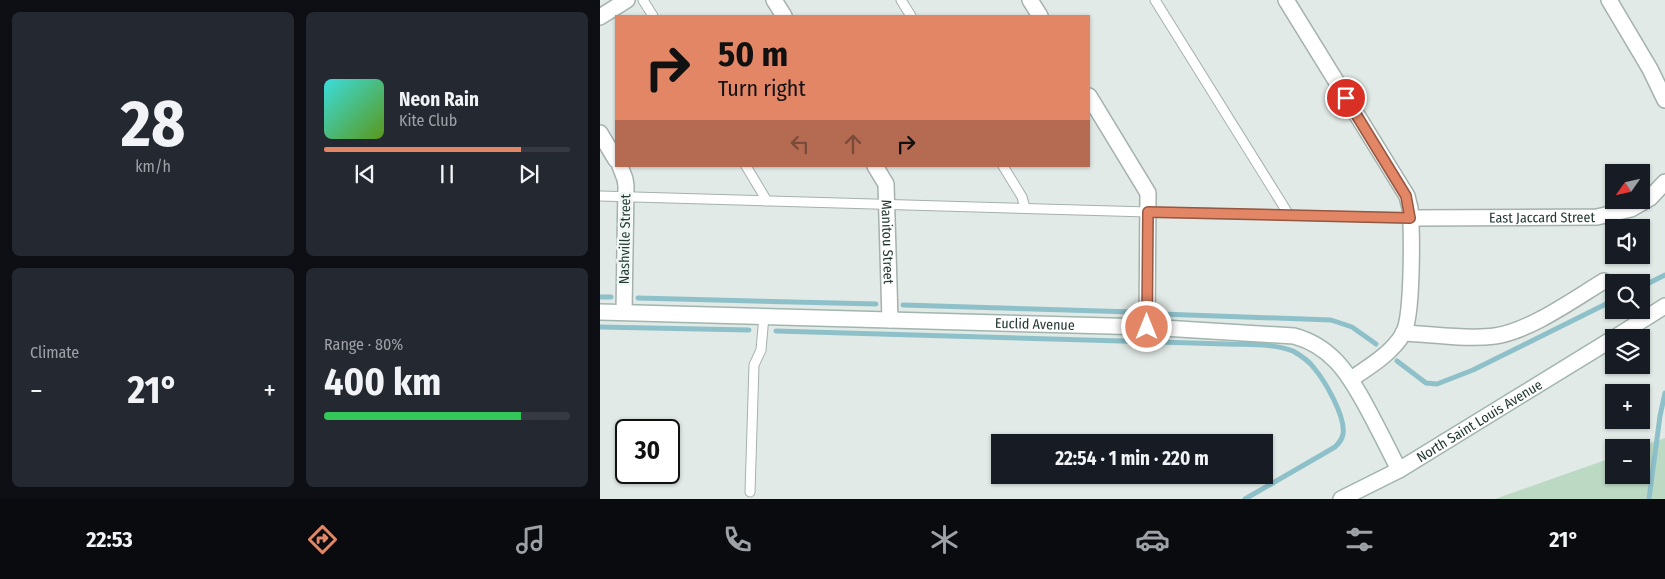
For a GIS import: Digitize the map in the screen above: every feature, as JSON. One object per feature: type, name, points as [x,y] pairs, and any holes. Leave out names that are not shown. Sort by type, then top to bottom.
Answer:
[{"type":"street","points":[[600,17],[627,0]]},
{"type":"street","points":[[774,0],[783,15]]},
{"type":"street","points":[[1030,0],[1039,15]]},
{"type":"street","points":[[1286,0],[1406,196],[1410,218],[1409,307],[1407,324],[1403,333],[1384,355],[1351,379]]},
{"type":"street","points":[[1609,0],[1650,69],[1665,100]]},
{"type":"street","points":[[1090,98],[1148,192],[1147,327]]},
{"type":"street","points":[[600,133],[615,158]]},
{"type":"street","name":"Nashville Street","points":[[620,167],[625,179],[626,196],[624,312]]},
{"type":"street","name":"Manitou Street","points":[[876,167],[886,184],[890,320]]},
{"type":"street","name":"East Jaccard Street","points":[[1410,218],[1597,217],[1631,210],[1650,198],[1665,182]]},
{"type":"street","points":[[1403,333],[1482,336],[1508,333],[1549,314],[1604,281]]},
{"type":"street","name":"North Saint Louis Avenue","points":[[1628,329],[1665,306]]},
{"type":"street","name":"Euclid Avenue","points":[[600,312],[1147,327],[1294,336],[1311,342],[1325,350],[1339,363],[1351,379],[1398,470]]},
{"type":"street","name":"North Saint Louis Avenue","points":[[1341,499],[1398,470],[1605,344]]},
{"type":"lane","points":[[643,0],[652,15]]},
{"type":"lane","points":[[901,0],[910,15]]},
{"type":"lane","points":[[1155,0],[1289,215]]},
{"type":"lane","points":[[747,167],[767,201]]},
{"type":"lane","points":[[1004,167],[1022,197],[1025,208]]},
{"type":"lane","points":[[600,196],[1410,218]]},
{"type":"lane","points":[[750,492],[754,365],[761,350],[764,316]]},
{"type":"green space","points":[[1665,438],[1665,499],[1495,499],[1605,460],[1605,484],[1650,484],[1650,443]]},
{"type":"waterway","points":[[1650,282],[1665,275]]},
{"type":"waterway","points":[[600,297],[611,297]]},
{"type":"waterway","points":[[638,298],[876,304]]},
{"type":"waterway","points":[[1397,361],[1426,383],[1437,384],[1473,370],[1605,304]]},
{"type":"waterway","points":[[903,305],[1134,312]]},
{"type":"waterway","points":[[1161,314],[1331,320],[1352,327],[1376,344]]},
{"type":"waterway","points":[[600,327],[749,330]]},
{"type":"waterway","points":[[776,331],[1260,345],[1285,348],[1304,358],[1319,374],[1338,409],[1343,427],[1343,436],[1335,447],[1245,499]]},
{"type":"waterway","points":[[1649,499],[1660,416],[1665,393]]},
{"type":"route","points":[[1147,327],[1148,212],[1410,218],[1410,208],[1406,196],[1346,98]]}]
